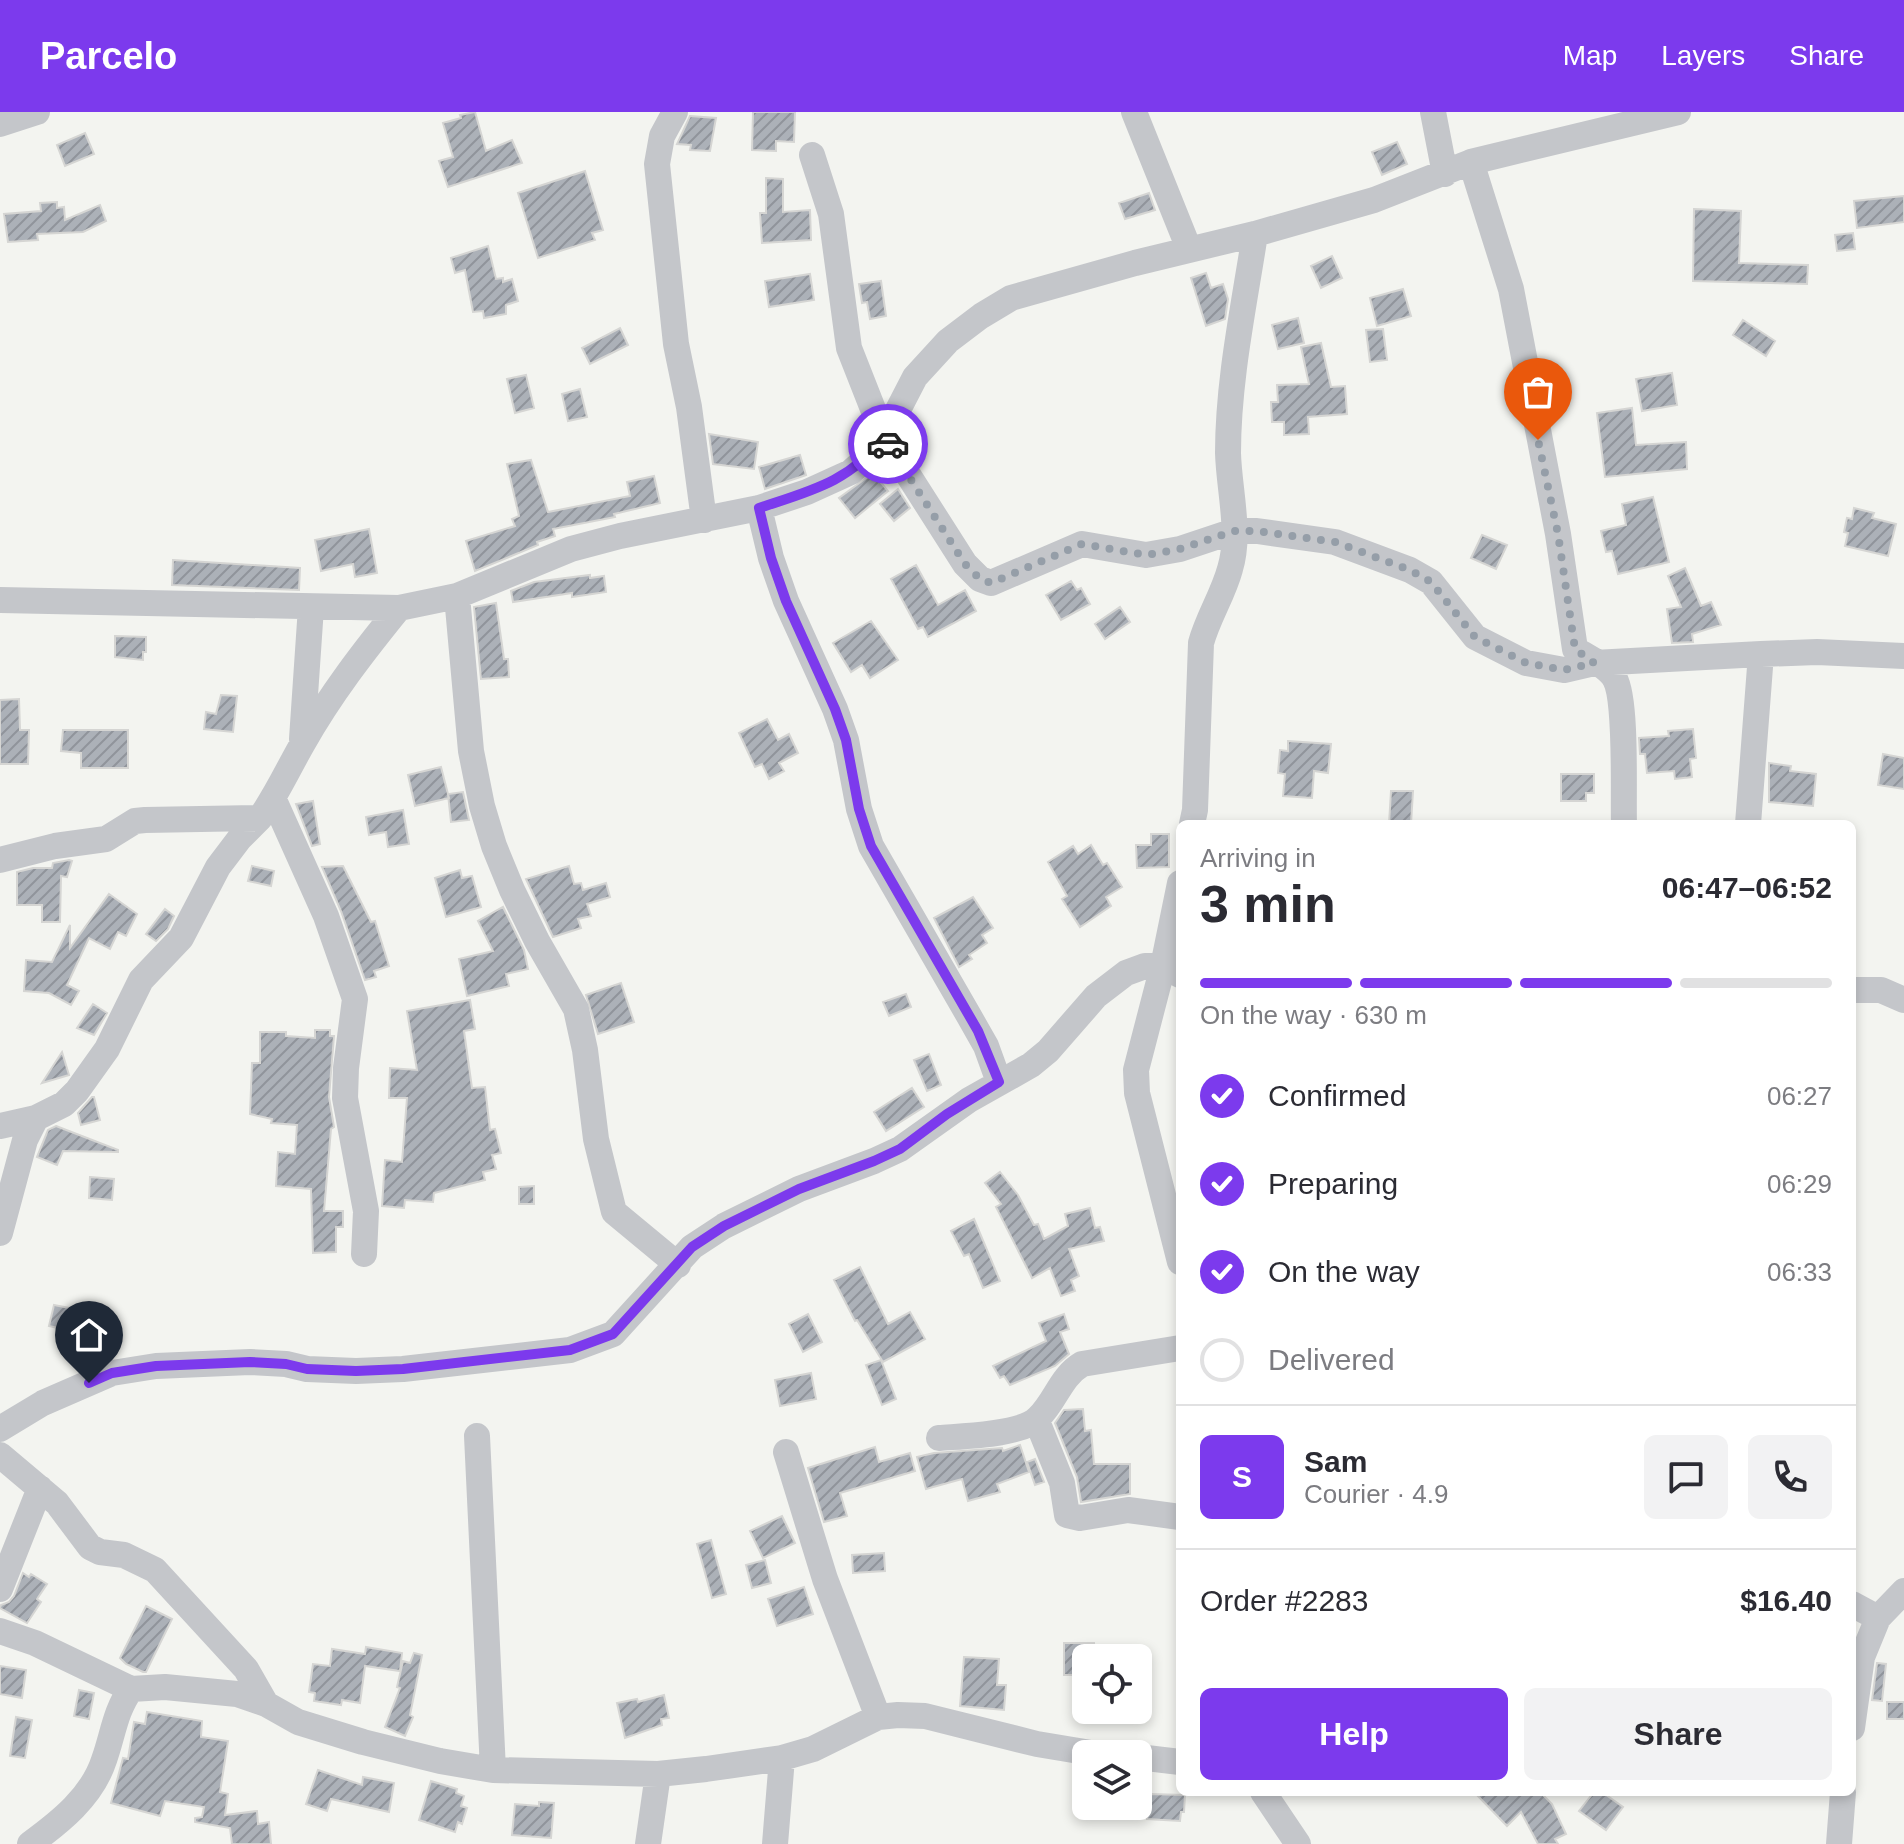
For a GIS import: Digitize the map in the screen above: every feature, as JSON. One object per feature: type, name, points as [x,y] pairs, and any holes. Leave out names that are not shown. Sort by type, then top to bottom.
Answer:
[{"type":"street","points":[[0,124],[37,112]]},
{"type":"street","points":[[675,112],[662,136],[657,164],[676,344],[689,407],[704,520]]},
{"type":"street","points":[[1134,112],[1189,249]]},
{"type":"street","points":[[1433,112],[1445,174]]},
{"type":"street","points":[[0,600],[399,608],[457,596],[571,549],[759,508],[807,492],[851,472],[884,437],[915,377],[948,341],[1011,298],[1374,200],[1471,162],[1678,112]]},
{"type":"street","points":[[812,155],[831,214],[849,348],[884,437],[965,564],[980,579],[991,583],[1082,544],[1146,555],[1180,549],[1234,531],[1257,531],[1335,542],[1410,570],[1431,582],[1475,637],[1526,663],[1564,670],[1594,663],[1761,654],[1817,652],[1904,656]]},
{"type":"street","points":[[1471,162],[1511,289],[1558,534],[1575,649],[1604,667],[1616,680],[1621,707],[1624,820]]},
{"type":"street","points":[[1193,820],[1201,643],[1206,623],[1231,568],[1234,531],[1228,452],[1233,378],[1255,234]]},
{"type":"street","points":[[759,508],[771,558],[786,601],[846,740],[859,809],[871,846],[986,1046],[999,1082]]},
{"type":"street","points":[[457,596],[471,751],[482,806],[512,890],[576,1009],[585,1050],[596,1139],[614,1212],[678,1265]]},
{"type":"street","points":[[301,745],[311,607]]},
{"type":"street","points":[[0,1126],[36,1118],[64,1104],[84,1083],[107,1049],[141,980],[181,938],[218,867],[267,809],[301,745],[338,687],[399,608]]},
{"type":"street","points":[[1748,820],[1761,654]]},
{"type":"street","points":[[0,860],[55,846],[106,839],[135,821],[267,809]]},
{"type":"street","points":[[267,809],[331,927],[355,999],[345,1098],[366,1211],[364,1254]]},
{"type":"street","points":[[1176,926],[1172,970],[1136,1070],[1137,1093],[1176,1246]]},
{"type":"street","points":[[0,1429],[43,1403],[112,1373],[156,1366],[250,1362],[286,1364],[307,1369],[387,1370],[570,1350],[613,1334],[692,1247],[724,1226],[799,1189],[900,1149],[947,1114],[1031,1065],[1048,1051],[1096,996],[1126,973],[1145,966],[1172,970]]},
{"type":"street","points":[[1856,990],[1881,990],[1904,1000]]},
{"type":"street","points":[[0,1233],[25,1140],[36,1118]]},
{"type":"street","points":[[939,1438],[1001,1433],[1037,1421],[1070,1371],[1082,1364],[1176,1349]]},
{"type":"street","points":[[1037,1421],[1062,1483],[1067,1515],[1080,1518],[1128,1510],[1176,1516]]},
{"type":"street","points":[[477,1436],[493,1770]]},
{"type":"street","points":[[786,1452],[825,1579],[878,1717]]},
{"type":"street","points":[[0,1455],[64,1510],[90,1547],[100,1552],[124,1555],[155,1570],[246,1669],[266,1704]]},
{"type":"street","points":[[0,1589],[40,1488]]},
{"type":"street","points":[[1856,1700],[1862,1657],[1878,1618],[1904,1591]]},
{"type":"street","points":[[1856,1606],[1878,1618]]},
{"type":"street","points":[[0,1631],[35,1643],[131,1689],[200,1689],[237,1694],[266,1704],[298,1722],[363,1742],[493,1770],[658,1774],[782,1758],[813,1749],[878,1717],[898,1715],[925,1716],[1072,1750]]},
{"type":"street","points":[[30,1844],[56,1825],[86,1795],[104,1763],[121,1704],[131,1689]]},
{"type":"street","points":[[775,1844],[782,1758]]},
{"type":"street","points":[[1152,1759],[1176,1762]]},
{"type":"street","points":[[648,1844],[658,1774]]},
{"type":"street","points":[[1266,1796],[1298,1844]]},
{"type":"street","points":[[1839,1844],[1843,1796]]},
{"type":"building","points":[[475,112],[486,151],[512,140],[522,163],[448,187],[439,161],[453,157],[443,123]]},
{"type":"building","points":[[753,112],[795,112],[794,142],[776,141],[776,151],[752,150]]},
{"type":"building","points":[[690,116],[716,118],[710,151],[690,150],[691,145],[677,144]]},
{"type":"building","points":[[85,133],[94,154],[65,166],[57,145]]},
{"type":"building","points":[[1397,142],[1407,164],[1382,175],[1372,152]]},
{"type":"building","points":[[585,171],[603,230],[592,233],[595,240],[538,258],[518,193]]},
{"type":"building","points":[[766,178],[783,179],[783,212],[810,210],[811,240],[762,243],[760,213],[766,213]]},
{"type":"building","points":[[1149,193],[1155,210],[1125,219],[1119,203]]},
{"type":"building","points":[[1904,196],[1904,222],[1857,228],[1854,201]]},
{"type":"building","points":[[57,202],[57,208],[64,207],[65,220],[100,205],[106,221],[83,232],[37,234],[38,240],[8,242],[4,214],[41,211],[40,203]]},
{"type":"building","points":[[1694,209],[1741,211],[1739,263],[1808,265],[1807,284],[1693,281]]},
{"type":"building","points":[[1853,233],[1855,249],[1837,251],[1835,235]]},
{"type":"building","points":[[488,246],[496,279],[503,278],[503,282],[512,279],[518,301],[506,305],[506,314],[484,318],[483,311],[473,312],[465,270],[455,273],[451,258]]},
{"type":"building","points":[[1332,256],[1342,278],[1321,288],[1311,266]]},
{"type":"building","points":[[1206,273],[1211,288],[1223,284],[1228,299],[1225,319],[1206,326],[1191,278]]},
{"type":"building","points":[[810,274],[814,300],[769,307],[765,281]]},
{"type":"building","points":[[881,281],[886,316],[870,319],[867,302],[862,303],[859,284]]},
{"type":"building","points":[[1403,289],[1411,316],[1377,326],[1370,298]]},
{"type":"building","points":[[1298,318],[1304,343],[1278,349],[1272,325]]},
{"type":"building","points":[[1743,320],[1775,341],[1766,356],[1733,335]]},
{"type":"building","points":[[620,328],[628,345],[590,364],[582,348]]},
{"type":"building","points":[[1383,329],[1387,360],[1370,362],[1366,330]]},
{"type":"building","points":[[1321,343],[1331,387],[1345,386],[1347,414],[1308,417],[1309,434],[1284,435],[1284,422],[1272,422],[1271,402],[1278,402],[1277,385],[1309,384],[1301,347]]},
{"type":"building","points":[[1672,373],[1677,405],[1642,411],[1636,379]]},
{"type":"building","points":[[526,375],[534,408],[515,413],[507,379]]},
{"type":"building","points":[[580,389],[587,417],[568,421],[562,394]]},
{"type":"building","points":[[1632,408],[1636,445],[1686,442],[1687,469],[1605,477],[1597,413]]},
{"type":"building","points":[[709,434],[758,442],[754,469],[713,464]]},
{"type":"building","points":[[800,455],[806,475],[765,489],[759,467]]},
{"type":"building","points":[[531,460],[548,512],[630,496],[627,482],[654,476],[660,503],[614,514],[615,517],[553,529],[555,536],[475,571],[466,541],[515,526],[512,519],[519,516],[507,464]]},
{"type":"building","points":[[873,473],[888,491],[855,518],[839,498]]},
{"type":"building","points":[[898,489],[910,508],[894,521],[880,504]]},
{"type":"building","points":[[1653,497],[1669,562],[1618,574],[1612,551],[1606,552],[1601,531],[1626,525],[1622,504]]},
{"type":"building","points":[[1854,508],[1874,513],[1872,518],[1896,524],[1888,556],[1845,546],[1847,518],[1852,519]]},
{"type":"building","points":[[369,529],[377,573],[355,577],[353,564],[321,571],[315,540]]},
{"type":"building","points":[[1482,535],[1507,545],[1496,569],[1471,558]]},
{"type":"building","points":[[173,560],[300,568],[299,590],[172,585]]},
{"type":"building","points":[[916,565],[938,605],[965,590],[976,611],[928,637],[923,627],[918,629],[891,579]]},
{"type":"building","points":[[1685,568],[1701,606],[1711,602],[1721,625],[1692,634],[1693,642],[1672,643],[1667,609],[1681,607],[1668,576]]},
{"type":"building","points":[[590,575],[590,578],[604,576],[606,592],[572,597],[572,593],[513,602],[511,591],[534,582]]},
{"type":"building","points":[[1071,581],[1077,590],[1081,588],[1090,604],[1061,620],[1046,595]]},
{"type":"building","points":[[496,603],[509,677],[481,679],[474,607]]},
{"type":"building","points":[[1120,607],[1130,622],[1105,639],[1095,624]]},
{"type":"building","points":[[871,621],[898,660],[870,678],[862,665],[851,672],[833,643]]},
{"type":"building","points":[[115,636],[146,637],[143,660],[115,657]]},
{"type":"building","points":[[221,695],[237,696],[233,732],[204,729],[206,712],[216,714]]},
{"type":"building","points":[[19,699],[20,730],[29,730],[28,764],[0,764],[0,700]]},
{"type":"building","points":[[767,719],[778,740],[789,734],[798,753],[779,763],[784,771],[769,779],[762,764],[755,767],[739,733]]},
{"type":"building","points":[[1693,729],[1696,758],[1690,759],[1692,777],[1675,779],[1674,771],[1647,773],[1645,754],[1640,754],[1639,738],[1669,736],[1668,731]]},
{"type":"building","points":[[63,730],[128,730],[128,768],[81,768],[81,753],[61,751]]},
{"type":"building","points":[[1288,741],[1331,744],[1328,773],[1314,771],[1312,798],[1283,796],[1285,774],[1278,773],[1280,750],[1288,751]]},
{"type":"building","points":[[1883,754],[1904,758],[1904,789],[1878,785]]},
{"type":"building","points":[[1769,763],[1791,766],[1790,771],[1816,774],[1813,806],[1769,802]]},
{"type":"building","points":[[441,767],[449,798],[415,806],[408,775]]},
{"type":"building","points":[[1561,774],[1594,774],[1594,793],[1586,793],[1586,801],[1561,801]]},
{"type":"building","points":[[1391,791],[1413,791],[1411,820],[1389,820]]},
{"type":"building","points":[[463,792],[469,820],[451,822],[448,794]]},
{"type":"building","points":[[313,801],[320,844],[312,846],[296,804]]},
{"type":"building","points":[[403,810],[409,844],[388,847],[386,832],[369,835],[366,817]]},
{"type":"building","points":[[1151,834],[1169,834],[1169,867],[1137,868],[1136,845],[1151,845]]},
{"type":"building","points":[[1091,845],[1122,887],[1106,897],[1111,906],[1080,927],[1062,899],[1067,896],[1048,862],[1073,846],[1078,854]]},
{"type":"building","points":[[72,861],[67,877],[61,876],[60,922],[42,922],[42,905],[17,905],[17,872],[52,868],[53,863]]},
{"type":"building","points":[[252,866],[274,871],[271,886],[248,881]]},
{"type":"building","points":[[343,866],[371,922],[375,921],[389,966],[374,971],[376,977],[365,980],[322,867]]},
{"type":"building","points":[[569,866],[574,884],[581,883],[583,890],[606,883],[610,897],[587,904],[591,916],[578,919],[581,928],[553,937],[526,879]]},
{"type":"building","points":[[460,870],[462,878],[472,876],[481,907],[446,917],[435,878]]},
{"type":"building","points":[[109,894],[137,914],[126,936],[118,932],[110,949],[89,938],[67,985],[79,991],[71,1005],[49,993],[24,991],[26,960],[52,962],[70,925],[70,948]]},
{"type":"building","points":[[973,897],[993,928],[982,935],[987,943],[969,955],[972,959],[959,967],[934,918]]},
{"type":"building","points":[[503,907],[524,950],[528,969],[506,974],[509,986],[467,996],[459,959],[493,951],[478,921]]},
{"type":"building","points":[[165,909],[174,916],[168,929],[156,941],[146,934]]},
{"type":"building","points":[[621,983],[634,1022],[598,1034],[586,995]]},
{"type":"building","points":[[906,994],[911,1007],[889,1016],[883,1002]]},
{"type":"building","points":[[470,1000],[475,1029],[464,1031],[472,1088],[485,1087],[490,1130],[495,1129],[501,1153],[492,1155],[496,1169],[483,1172],[485,1180],[434,1193],[433,1202],[405,1200],[404,1208],[382,1206],[385,1160],[402,1162],[407,1098],[389,1098],[390,1068],[417,1070],[407,1011]]},
{"type":"building","points":[[93,1004],[107,1013],[94,1035],[77,1028]]},
{"type":"building","points":[[315,1030],[330,1030],[330,1036],[334,1036],[329,1097],[334,1127],[331,1129],[324,1211],[343,1211],[343,1227],[336,1227],[336,1252],[313,1253],[311,1189],[276,1186],[278,1152],[295,1154],[297,1125],[271,1123],[272,1119],[250,1114],[252,1063],[260,1063],[260,1032],[286,1032],[286,1036],[315,1038]]},
{"type":"building","points":[[62,1052],[69,1075],[42,1083]]},
{"type":"building","points":[[929,1054],[941,1085],[927,1091],[914,1060]]},
{"type":"building","points":[[912,1088],[924,1107],[886,1131],[874,1112]]},
{"type":"building","points":[[92,1097],[100,1120],[81,1125],[78,1113]]},
{"type":"building","points":[[56,1126],[118,1152],[63,1151],[57,1165],[37,1157],[48,1130]]},
{"type":"building","points":[[1000,1172],[1018,1195],[1034,1225],[1038,1224],[1044,1239],[1068,1226],[1065,1214],[1090,1208],[1095,1228],[1100,1227],[1104,1241],[1069,1249],[1079,1276],[1071,1280],[1075,1291],[1061,1296],[1050,1268],[1032,1278],[996,1207],[1001,1204],[985,1183]]},
{"type":"building","points":[[90,1177],[114,1179],[112,1200],[89,1198]]},
{"type":"building","points":[[534,1186],[534,1204],[519,1204],[519,1187]]},
{"type":"building","points":[[974,1219],[1000,1281],[983,1288],[969,1254],[964,1256],[951,1231]]},
{"type":"building","points":[[860,1267],[888,1324],[910,1312],[925,1339],[883,1362],[855,1321],[834,1280]]},
{"type":"building","points":[[54,1305],[85,1311],[80,1333],[49,1326]]},
{"type":"building","points":[[808,1314],[822,1342],[803,1352],[789,1324]]},
{"type":"building","points":[[1064,1314],[1069,1329],[1060,1332],[1069,1354],[1055,1366],[1010,1385],[1004,1376],[1000,1378],[993,1366],[1046,1341],[1039,1323]]},
{"type":"building","points":[[881,1360],[896,1399],[882,1405],[866,1365]]},
{"type":"building","points":[[811,1373],[816,1399],[780,1406],[775,1380]]},
{"type":"building","points":[[1083,1409],[1085,1431],[1091,1430],[1094,1464],[1130,1464],[1130,1494],[1081,1502],[1077,1477],[1055,1423],[1064,1410]]},
{"type":"building","points":[[1020,1445],[1029,1472],[997,1484],[1000,1492],[968,1501],[962,1479],[926,1489],[917,1457],[1002,1448],[1003,1451]]},
{"type":"building","points":[[875,1447],[879,1462],[910,1453],[915,1471],[840,1493],[847,1516],[824,1522],[808,1468]]},
{"type":"building","points":[[1035,1459],[1044,1482],[1035,1485],[1027,1462]]},
{"type":"building","points":[[782,1516],[795,1543],[763,1558],[750,1531]]},
{"type":"building","points":[[711,1540],[726,1594],[712,1598],[697,1544]]},
{"type":"building","points":[[884,1553],[885,1571],[853,1573],[852,1555]]},
{"type":"building","points":[[765,1560],[771,1583],[752,1588],[746,1565]]},
{"type":"building","points":[[23,1573],[29,1577],[31,1574],[47,1584],[37,1599],[41,1602],[27,1623],[0,1608],[14,1596]]},
{"type":"building","points":[[804,1587],[813,1614],[777,1626],[768,1599]]},
{"type":"building","points":[[146,1606],[172,1619],[146,1672],[143,1672],[120,1658]]},
{"type":"building","points":[[1064,1643],[1094,1643],[1072,1644],[1072,1675],[1064,1675]]},
{"type":"building","points":[[366,1647],[402,1653],[400,1671],[365,1666],[360,1703],[342,1700],[341,1705],[314,1701],[315,1693],[309,1692],[313,1664],[330,1666],[332,1649],[365,1654]]},
{"type":"building","points":[[414,1653],[422,1655],[410,1715],[413,1717],[405,1736],[385,1727],[400,1688],[397,1687],[403,1661],[410,1663]]},
{"type":"building","points":[[964,1657],[999,1659],[997,1685],[1006,1685],[1004,1710],[960,1706]]},
{"type":"building","points":[[1877,1663],[1886,1664],[1882,1701],[1872,1700]]},
{"type":"building","points":[[0,1666],[26,1670],[22,1698],[0,1694]]},
{"type":"building","points":[[79,1690],[94,1693],[89,1719],[74,1716]]},
{"type":"building","points":[[664,1695],[669,1718],[661,1719],[662,1725],[625,1738],[617,1703],[637,1699],[638,1702]]},
{"type":"building","points":[[1887,1702],[1904,1702],[1904,1719],[1887,1719]]},
{"type":"building","points":[[147,1712],[202,1721],[201,1737],[228,1741],[220,1792],[228,1794],[225,1815],[257,1811],[258,1824],[269,1822],[271,1844],[232,1844],[230,1828],[195,1822],[195,1818],[202,1817],[204,1807],[165,1801],[160,1816],[111,1803],[123,1758],[128,1759],[134,1722],[145,1724]]},
{"type":"building","points":[[16,1717],[32,1720],[25,1758],[10,1756]]},
{"type":"building","points":[[318,1770],[362,1785],[363,1777],[394,1783],[389,1812],[331,1799],[327,1811],[306,1804]]},
{"type":"building","points":[[431,1781],[457,1789],[456,1793],[464,1796],[461,1806],[467,1808],[462,1824],[458,1822],[455,1832],[419,1820]]},
{"type":"building","points":[[1152,1794],[1185,1796],[1180,1821],[1152,1819]]},
{"type":"building","points":[[1478,1796],[1544,1796],[1552,1804],[1566,1834],[1555,1839],[1558,1844],[1538,1844],[1521,1812],[1507,1826]]},
{"type":"building","points":[[1591,1796],[1608,1796],[1623,1807],[1606,1830],[1579,1811]]},
{"type":"building","points":[[539,1802],[554,1803],[551,1838],[512,1835],[515,1804],[539,1806]]},
{"type":"way so far","points":[[888,444],[965,564],[980,579],[991,583],[1082,544],[1146,555],[1180,549],[1234,531],[1257,531],[1335,542],[1410,570],[1431,582],[1475,637],[1526,663],[1564,670],[1594,663],[1575,649],[1558,534],[1538,440]]},
{"type":"route","points":[[89,1383],[112,1373],[156,1366],[250,1362],[356,1371],[403,1369],[570,1350],[613,1334],[692,1247],[724,1226],[799,1189],[900,1149],[947,1114],[999,1082],[978,1031],[871,846],[859,809],[846,740],[786,601],[771,558],[759,508],[807,492],[851,472],[884,437],[888,444]]}]
